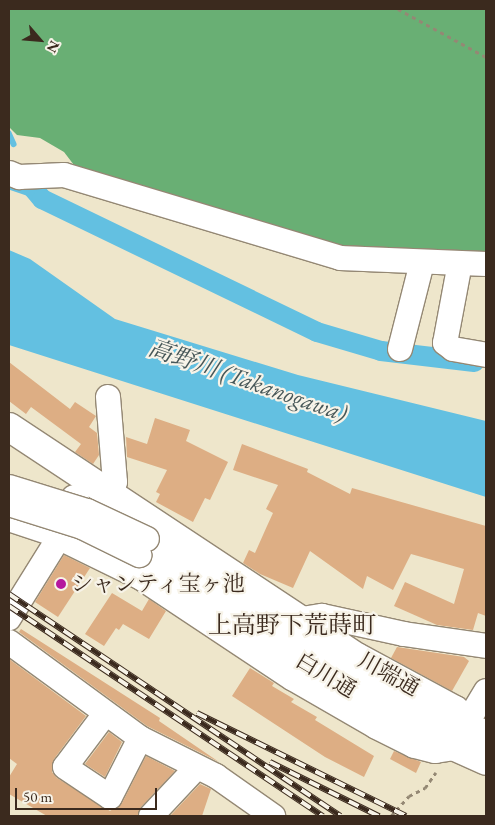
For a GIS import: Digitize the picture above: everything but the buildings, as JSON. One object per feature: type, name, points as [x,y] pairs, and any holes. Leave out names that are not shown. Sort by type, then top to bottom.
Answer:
[{"type":"highway","name":"川端通","points":[[9,427],[84,479],[302,619],[357,657],[455,710],[461,743]]},
{"type":"highway","points":[[84,479],[60,536],[142,576],[294,677],[377,725],[415,744],[434,749],[461,743]]},
{"type":"highway","name":"白川通","points":[[461,743],[486,761]]},
{"type":"street","points":[[19,175],[64,175],[340,258],[422,263],[486,264]]},
{"type":"street","points":[[400,349],[422,263]]},
{"type":"street","points":[[460,263],[445,343],[453,349],[486,355]]},
{"type":"street","points":[[108,397],[115,482],[111,496]]},
{"type":"street","name":"白川通","points":[[9,487],[87,511],[143,547],[370,681],[449,721],[461,743]]},
{"type":"street","name":"白川通","points":[[9,504],[143,547]]},
{"type":"street","points":[[9,519],[60,536],[9,618]]},
{"type":"street","points":[[302,619],[322,616],[404,634],[486,646]]},
{"type":"street","points":[[9,642],[140,738],[216,776],[273,816]]},
{"type":"street","points":[[461,743],[486,691]]},
{"type":"street","points":[[105,714],[65,767],[110,797],[140,738]]},
{"type":"street","points":[[151,816],[197,766]]},
{"type":"path","points":[[398,9],[486,57]]},
{"type":"path","points":[[391,816],[402,804],[425,788],[461,743]]},
{"type":"path","points":[[423,795],[425,788]]},
{"type":"green space","points":[[9,9],[486,9],[486,254],[336,251],[77,169],[64,152],[40,138],[17,135],[9,127]]},
{"type":"water","name":"高野川 (Takanogawa)","points":[[9,250],[30,259],[115,319],[298,375],[486,421],[486,497],[9,345]]},
{"type":"waterway","points":[[9,133],[14,144]]},
{"type":"waterway","points":[[9,179],[32,187],[42,199],[317,332],[381,351],[474,362]]},
{"type":"railway","points":[[9,594],[340,816]]},
{"type":"railway","points":[[9,606],[323,816]]},
{"type":"railway","points":[[197,713],[406,816]]},
{"type":"railway","points":[[270,762],[379,816]]},
{"type":"place","name":"シャンティ宝ヶ池","points":[[61,584]]},
{"type":"district","name":"上高野下荒蒔町","points":[[292,625]]}]
